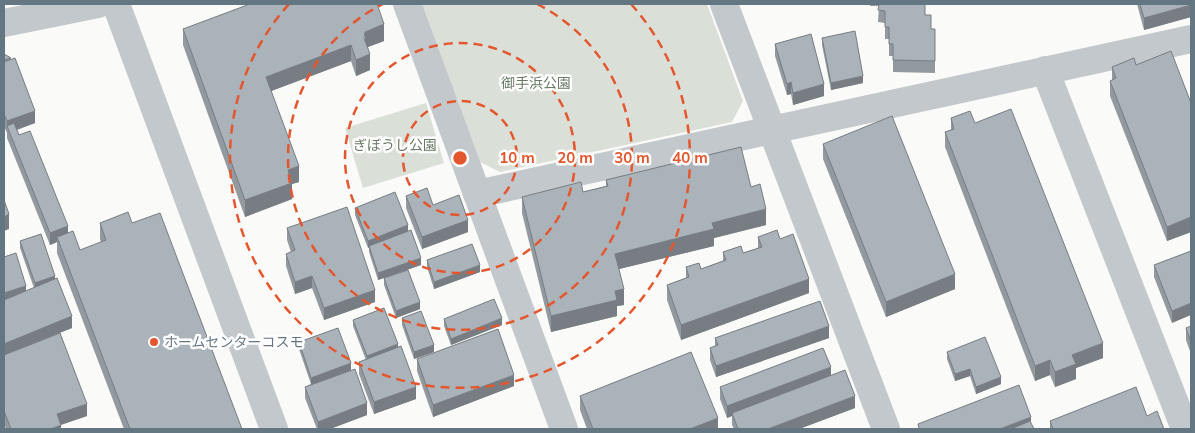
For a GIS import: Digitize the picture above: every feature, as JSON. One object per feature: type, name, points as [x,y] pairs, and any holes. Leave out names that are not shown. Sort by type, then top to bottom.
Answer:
[{"type":"street","points":[[4,23],[98,4]]},
{"type":"street","points":[[116,4],[274,429]]},
{"type":"street","points":[[407,4],[564,429]]},
{"type":"street","points":[[724,4],[886,429]]},
{"type":"street","points":[[477,194],[1191,38]]},
{"type":"street","points":[[1045,70],[1185,429]]},
{"type":"green space","name":"御手浜公園","points":[[420,4],[707,4],[743,101],[732,122],[500,172],[480,162]]},
{"type":"green space","name":"ぎぼうし公園","points":[[426,103],[444,163],[363,188],[345,128]]},
{"type":"building","points":[[250,4],[377,4],[384,24],[365,32],[364,38],[370,54],[356,60],[351,45],[266,77],[299,166],[288,170],[292,183],[245,200],[183,29]]},
{"type":"building","points":[[879,4],[925,4],[925,15],[931,15],[931,29],[935,29],[935,61],[893,60],[893,44],[889,44],[889,27],[885,27],[885,11],[878,10]]},
{"type":"building","points":[[1140,4],[1191,4],[1191,5],[1144,18]]},
{"type":"building","points":[[855,31],[863,76],[831,83],[822,38]]},
{"type":"building","points":[[811,34],[824,84],[793,93],[791,82],[787,84],[775,44]]},
{"type":"building","points":[[1171,51],[1191,103],[1191,217],[1167,227],[1110,81],[1116,78],[1112,67],[1134,58],[1136,65]]},
{"type":"building","points":[[4,54],[11,58],[4,60]]},
{"type":"building","points":[[15,58],[35,111],[7,121],[4,114],[4,62]]},
{"type":"building","points":[[1011,109],[1103,343],[1072,355],[1076,364],[1055,372],[1050,360],[1035,366],[945,132],[954,129],[951,118],[970,111],[975,123]]},
{"type":"building","points":[[892,116],[955,274],[886,302],[823,144]]},
{"type":"building","points":[[14,123],[19,135],[30,131],[68,226],[50,233],[7,126]]},
{"type":"building","points":[[741,147],[751,187],[760,184],[766,209],[712,223],[714,229],[615,254],[624,289],[615,291],[617,300],[551,316],[522,197],[581,182],[583,192],[608,186],[606,180]]},
{"type":"building","points":[[427,188],[433,205],[459,195],[468,220],[422,237],[406,196]]},
{"type":"building","points":[[395,192],[408,225],[368,241],[355,208]]},
{"type":"building","points":[[4,200],[9,214],[4,217]]},
{"type":"building","points":[[347,207],[375,290],[324,308],[312,276],[295,282],[286,254],[295,250],[287,228]]},
{"type":"building","points":[[128,212],[132,223],[160,213],[242,429],[130,429],[57,237],[73,231],[80,250],[106,240],[100,223]]},
{"type":"building","points":[[411,230],[421,258],[378,273],[369,246]]},
{"type":"building","points":[[777,230],[780,239],[793,234],[809,279],[681,325],[667,285],[689,277],[686,267],[699,263],[701,269],[726,260],[723,252],[741,246],[743,253],[762,247],[758,237]]},
{"type":"building","points":[[41,234],[55,276],[35,283],[20,241]]},
{"type":"building","points":[[472,244],[480,265],[434,282],[427,260]]},
{"type":"building","points":[[1191,251],[1191,303],[1172,311],[1154,265]]},
{"type":"building","points":[[16,253],[26,286],[4,293],[4,257]]},
{"type":"building","points":[[408,270],[420,302],[396,311],[384,278]]},
{"type":"building","points":[[57,278],[72,316],[4,344],[4,300]]},
{"type":"building","points":[[494,299],[502,318],[451,339],[444,319]]},
{"type":"building","points":[[820,301],[829,326],[716,366],[710,348],[718,345],[715,338]]},
{"type":"building","points":[[384,308],[398,344],[367,356],[353,320]]},
{"type":"building","points":[[421,311],[434,345],[414,352],[402,318]]},
{"type":"building","points":[[1191,326],[1191,342],[1186,328]]},
{"type":"building","points":[[338,328],[351,363],[311,378],[299,342]]},
{"type":"building","points":[[498,329],[514,375],[433,405],[417,359]]},
{"type":"building","points":[[60,333],[87,404],[57,414],[61,425],[51,429],[11,429],[4,411],[4,355]]},
{"type":"building","points":[[985,337],[1001,377],[976,387],[970,369],[955,374],[947,352]]},
{"type":"building","points":[[401,346],[416,387],[374,402],[359,362]]},
{"type":"building","points":[[823,348],[831,367],[727,406],[720,387]]},
{"type":"building","points":[[691,352],[718,418],[690,429],[593,429],[580,396]]},
{"type":"building","points":[[355,369],[367,403],[318,422],[305,387]]},
{"type":"building","points":[[845,370],[855,396],[768,429],[738,429],[732,413]]},
{"type":"building","points":[[1019,385],[1031,417],[1000,429],[919,429],[918,424]]},
{"type":"building","points":[[1136,387],[1147,416],[1157,411],[1164,429],[1053,429],[1050,421]]},
{"type":"building","points":[[1030,421],[1034,429],[1011,429]]},
{"type":"place","name":"ホームセンターコスモ","points":[[154,342]]}]
